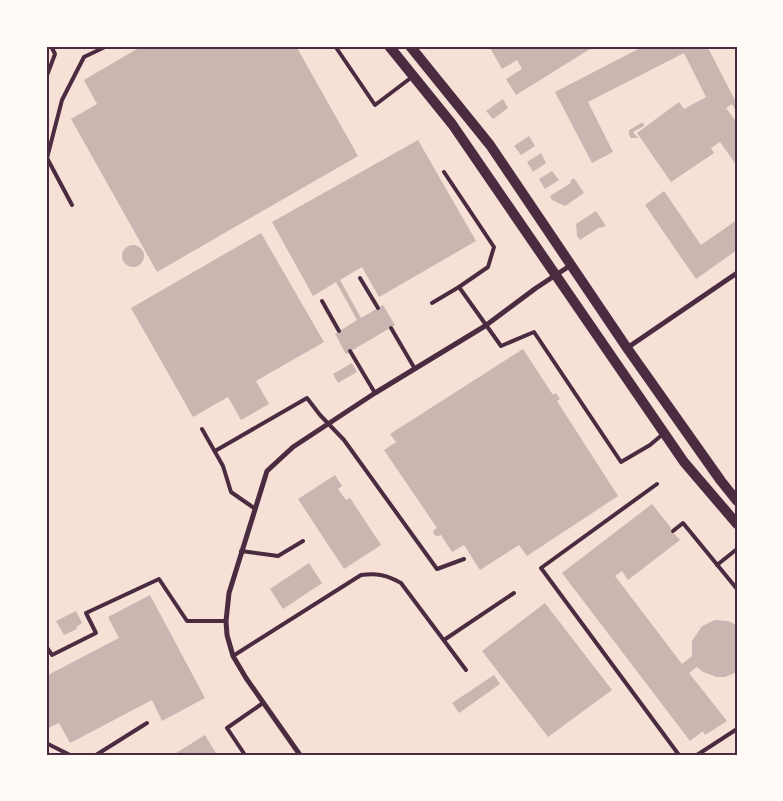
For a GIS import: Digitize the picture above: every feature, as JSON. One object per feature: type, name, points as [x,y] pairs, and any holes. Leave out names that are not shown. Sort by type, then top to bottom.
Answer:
[{"type":"main road","points":[[389,46],[452,124],[663,434],[684,462],[737,524]]},
{"type":"main road","points":[[410,46],[490,145],[628,348],[737,501]]},
{"type":"street","points":[[300,755],[233,656],[227,635],[228,593],[267,471],[285,453],[375,394],[486,326],[555,274],[571,265]]},
{"type":"street","points":[[628,348],[737,273]]},
{"type":"lane","points":[[46,78],[55,54],[51,46]]},
{"type":"lane","points":[[72,206],[47,158],[62,100],[84,57],[107,46]]},
{"type":"lane","points":[[335,46],[375,105],[414,76]]},
{"type":"lane","points":[[432,303],[488,268],[494,246],[444,172]]},
{"type":"lane","points":[[360,278],[378,308]]},
{"type":"lane","points":[[459,287],[501,346],[534,332],[621,462],[650,445],[663,434]]},
{"type":"lane","points":[[322,301],[339,331]]},
{"type":"lane","points":[[391,328],[415,369]]},
{"type":"lane","points":[[350,351],[375,394]]},
{"type":"lane","points":[[214,451],[307,398],[344,440],[437,569],[464,559]]},
{"type":"lane","points":[[202,429],[223,466],[231,492],[254,508]]},
{"type":"lane","points":[[657,484],[541,568],[679,755]]},
{"type":"lane","points":[[673,531],[683,523],[737,589]]},
{"type":"lane","points":[[241,551],[278,556],[303,541]]},
{"type":"lane","points":[[717,565],[737,549]]},
{"type":"lane","points":[[233,656],[362,575],[376,573],[389,576],[401,583],[466,670]]},
{"type":"lane","points":[[46,646],[52,655],[96,633],[86,613],[159,579],[187,621],[226,621]]},
{"type":"lane","points":[[444,640],[514,593]]},
{"type":"lane","points":[[245,755],[227,728],[263,703]]},
{"type":"lane","points":[[96,755],[147,723]]},
{"type":"lane","points":[[697,755],[737,729]]},
{"type":"lane","points":[[46,743],[70,755]]},
{"type":"building","points":[[142,46],[296,46],[358,156],[157,272],[71,119],[97,104],[84,80]]},
{"type":"building","points":[[489,46],[529,46],[531,49],[536,46],[595,46],[516,95],[506,79],[522,69],[517,60],[502,69]]},
{"type":"building","points":[[644,46],[707,46],[737,104],[737,113],[732,104],[726,108],[737,123],[737,166],[720,142],[711,148],[714,153],[671,182],[637,133],[679,102],[684,109],[706,97],[684,53],[588,102],[613,152],[592,163],[555,92]]},
{"type":"building","points":[[503,99],[508,108],[493,119],[486,111]]},
{"type":"building","points":[[643,122],[644,126],[633,132],[638,138],[631,138],[629,130]]},
{"type":"building","points":[[529,136],[535,146],[521,155],[514,146]]},
{"type":"building","points":[[418,140],[476,241],[379,297],[362,267],[340,280],[361,318],[383,305],[395,325],[346,354],[335,334],[357,320],[336,282],[313,296],[272,222]]},
{"type":"building","points":[[541,153],[546,163],[533,172],[527,162]]},
{"type":"building","points":[[552,171],[559,180],[545,189],[539,179]]},
{"type":"building","points":[[574,178],[584,193],[565,206],[552,200],[550,196],[571,183],[570,181]]},
{"type":"building","points":[[664,191],[701,245],[737,220],[737,250],[696,279],[645,205]]},
{"type":"building","points":[[596,211],[606,226],[600,227],[580,240],[577,236],[576,224]]},
{"type":"building","points":[[261,233],[324,342],[256,381],[269,404],[241,420],[228,397],[193,417],[131,308]]},
{"type":"building","points":[[133,245],[141,248],[144,256],[141,264],[133,267],[125,264],[122,256],[125,248]]},
{"type":"building","points":[[523,349],[553,395],[556,393],[560,399],[557,401],[618,496],[527,556],[519,545],[480,570],[464,545],[452,552],[441,535],[434,535],[433,531],[437,528],[384,450],[396,442],[390,434]]},
{"type":"building","points":[[352,363],[357,372],[338,383],[333,374]]},
{"type":"building","points":[[335,475],[342,486],[338,489],[346,500],[350,498],[381,545],[344,569],[298,499]]},
{"type":"building","points":[[652,504],[680,540],[628,580],[622,571],[615,576],[682,664],[692,656],[692,641],[702,626],[715,620],[728,621],[737,625],[737,672],[725,677],[717,677],[703,672],[697,667],[689,673],[727,721],[705,735],[703,731],[690,741],[562,573]]},
{"type":"building","points":[[309,563],[322,583],[283,609],[270,589]]},
{"type":"building","points":[[150,595],[205,698],[162,721],[152,700],[70,743],[59,723],[46,729],[46,676],[119,638],[108,617]]},
{"type":"building","points":[[545,603],[612,690],[548,737],[482,651]]},
{"type":"building","points":[[76,611],[82,623],[76,627],[77,629],[64,635],[56,621]]},
{"type":"building","points":[[494,675],[500,684],[459,713],[452,703]]},
{"type":"building","points":[[205,735],[217,755],[173,755]]}]
